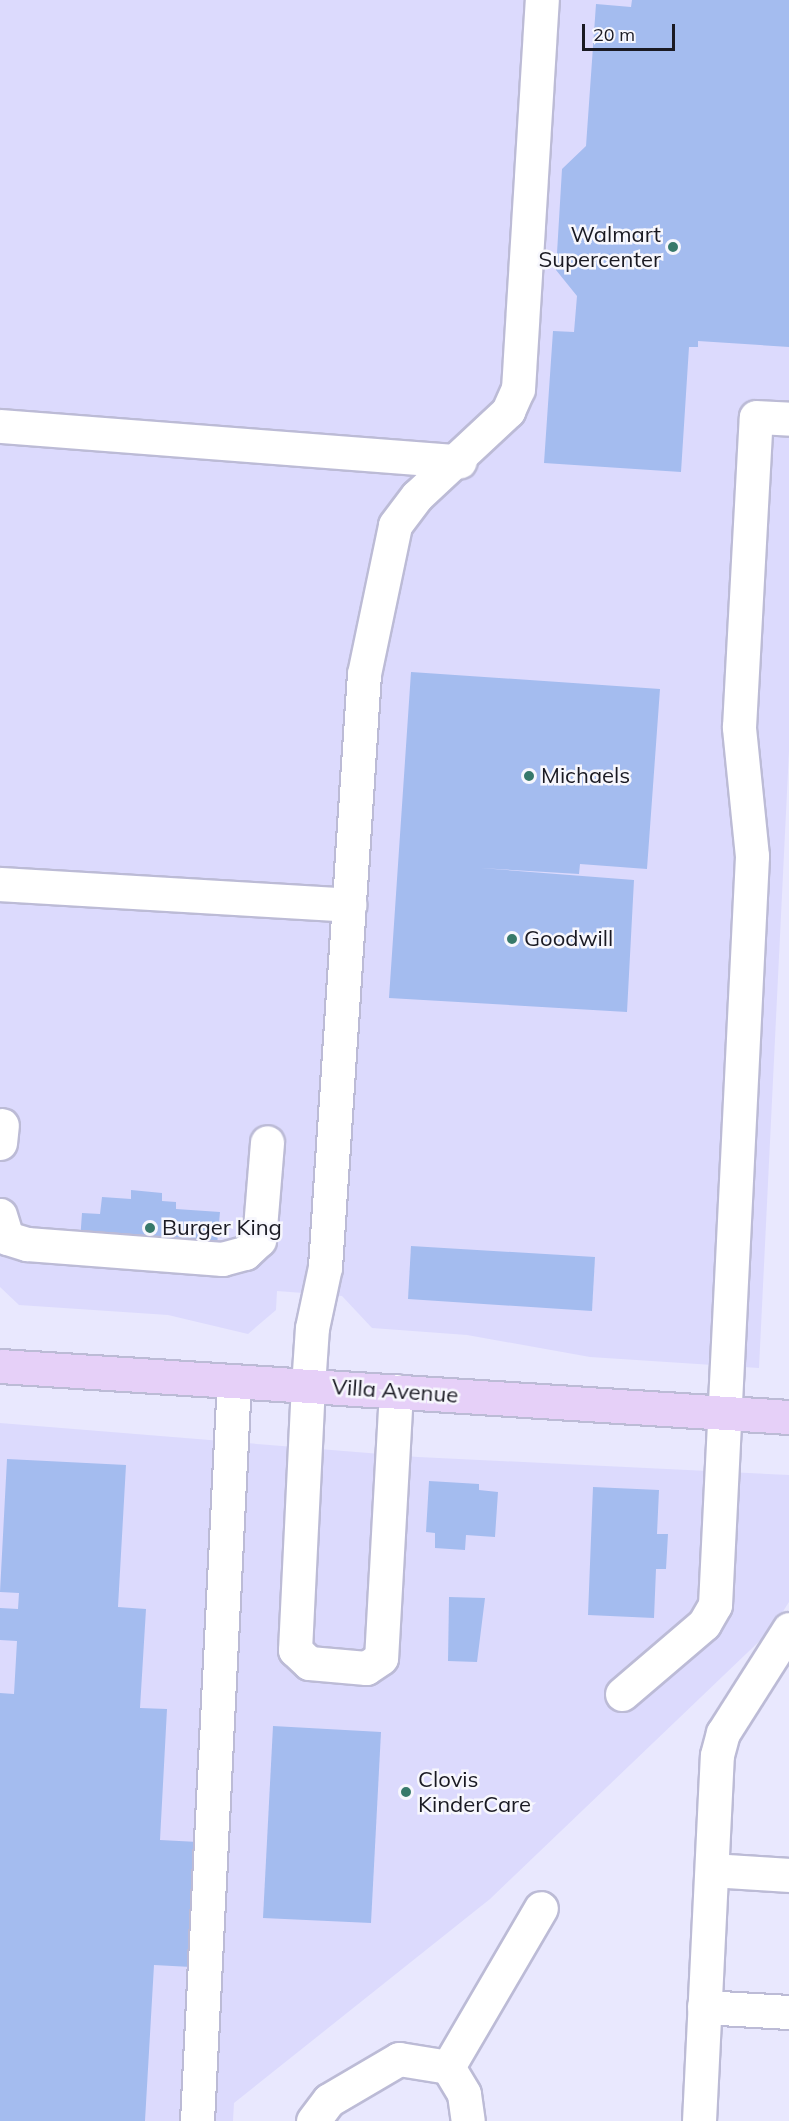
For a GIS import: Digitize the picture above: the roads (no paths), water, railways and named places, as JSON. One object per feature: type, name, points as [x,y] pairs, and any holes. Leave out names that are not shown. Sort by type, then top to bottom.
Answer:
[{"type":"main road","name":"Villa Avenue","points":[[0,1366],[789,1417]]},
{"type":"lane","points":[[396,1391],[381,1658],[366,1668],[309,1663],[295,1650],[308,1386],[312,1328],[325,1267],[364,674],[388,547],[406,509],[460,461],[508,411],[518,389],[542,0]]},
{"type":"lane","points":[[622,1694],[704,1624],[715,1605],[728,1413],[752,856],[739,727],[756,417],[789,419]]},
{"type":"lane","points":[[0,426],[460,461]]},
{"type":"lane","points":[[0,884],[349,905]]},
{"type":"lane","points":[[0,1215],[7,1238],[27,1244],[222,1259],[245,1253],[259,1240],[267,1142]]},
{"type":"lane","points":[[197,2121],[234,1381]]},
{"type":"lane","points":[[699,2121],[717,1755],[723,1733],[789,1629]]},
{"type":"lane","points":[[712,1870],[789,1875]]},
{"type":"lane","points":[[448,2067],[541,1908]]},
{"type":"lane","points":[[704,2007],[789,2012]]},
{"type":"lane","points":[[313,2121],[329,2100],[399,2060],[448,2067]]},
{"type":"lane","points":[[448,2067],[464,2094],[468,2121]]},
{"type":"place","name":"Walmart Supercenter","points":[[673,247]]},
{"type":"place","name":"Michaels","points":[[529,776]]},
{"type":"place","name":"Goodwill","points":[[512,939]]},
{"type":"place","name":"Burger King","points":[[150,1228]]},
{"type":"place","name":"Clovis KinderCare","points":[[406,1792]]}]
